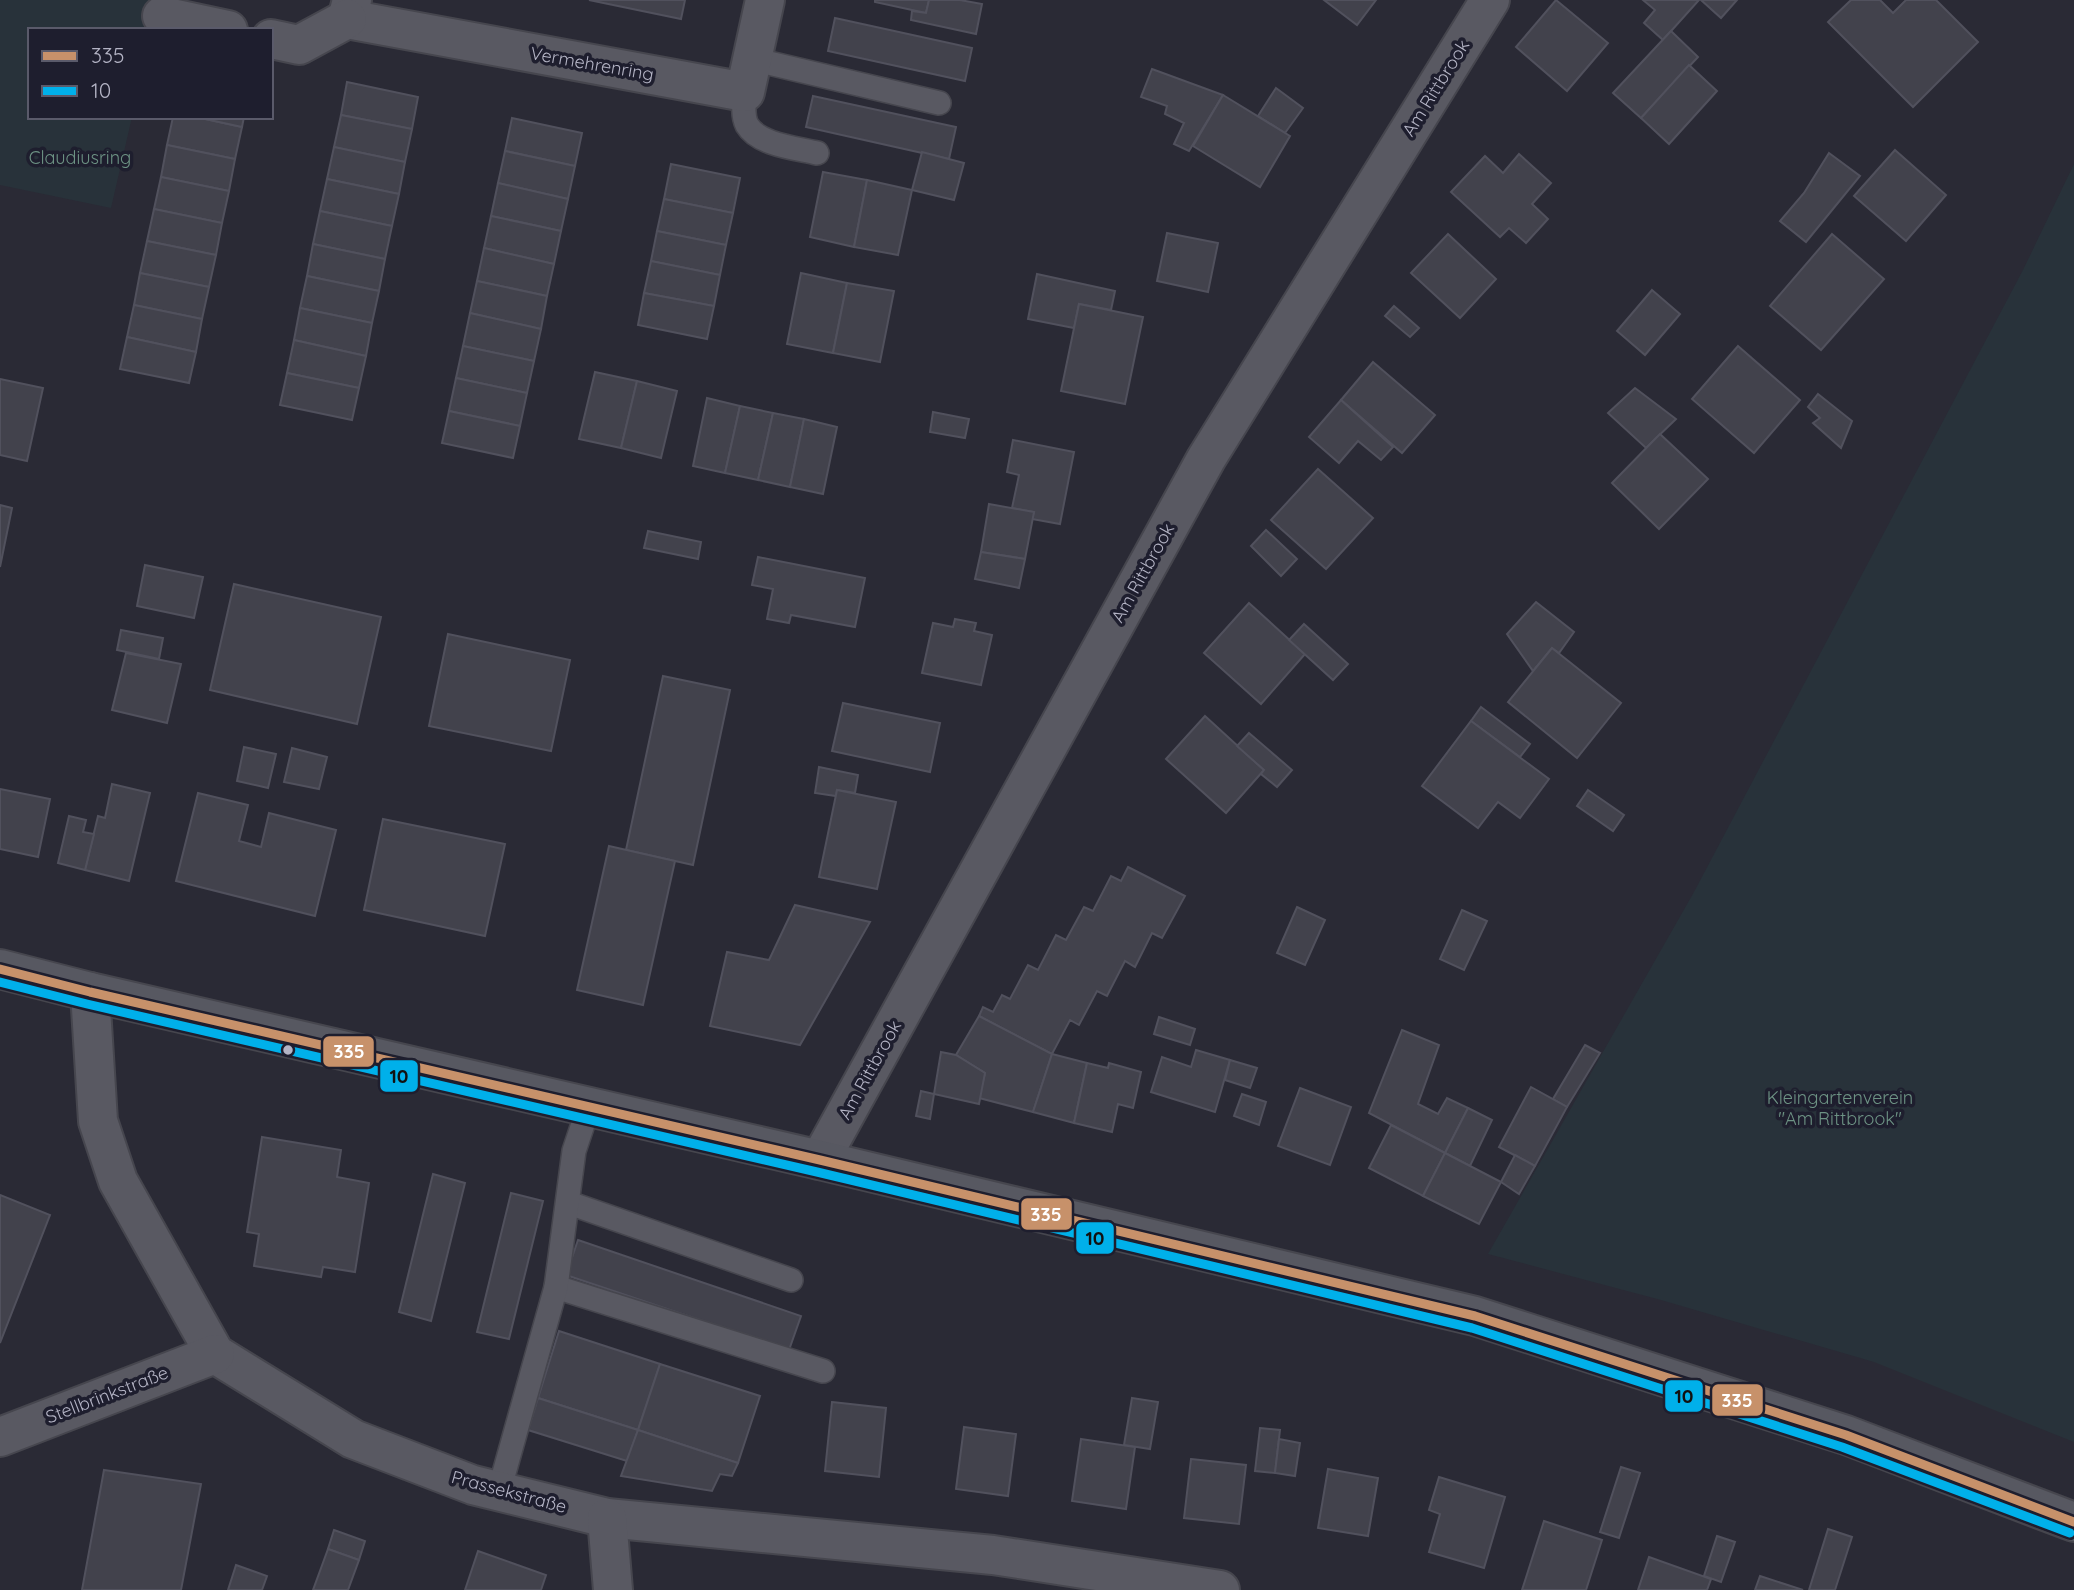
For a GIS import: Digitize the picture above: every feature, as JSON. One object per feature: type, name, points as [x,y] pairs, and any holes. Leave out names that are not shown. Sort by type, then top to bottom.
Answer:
[{"type":"main road","points":[[0,969],[1475,1316],[1846,1435],[2074,1522]]},
{"type":"street","points":[[748,76],[765,0]]},
{"type":"street","name":"Am Rittbrook","points":[[820,1160],[1206,459],[1490,0]]},
{"type":"street","name":"Vermehrenring","points":[[273,39],[299,45],[349,9],[748,76]]},
{"type":"street","points":[[162,16],[219,28]]},
{"type":"street","name":"Prassekstraße","points":[[90,992],[98,1121],[118,1181],[215,1354],[353,1439],[472,1485],[607,1518],[993,1555],[1220,1590]]},
{"type":"street","name":"Stellbrinkstraße","points":[[0,1437],[215,1354]]},
{"type":"street","points":[[607,1518],[613,1590]]},
{"type":"lane","points":[[817,153],[778,144],[757,135],[746,124],[744,114],[748,76],[939,103]]},
{"type":"lane","points":[[499,1491],[556,1287],[574,1152],[589,1106]]},
{"type":"lane","points":[[569,1203],[790,1280]]},
{"type":"lane","points":[[556,1287],[823,1371]]},
{"type":"green space","name":"Claudiusring","points":[[0,0],[158,0],[151,28],[28,28],[28,119],[132,119],[111,208],[0,185]]},
{"type":"green space","name":"Kleingartenverein \"Am Rittbrook\"","points":[[2074,164],[2074,1442],[1874,1362],[1661,1300],[1488,1254],[1694,892],[2023,270]]},
{"type":"building","points":[[589,0],[685,0],[681,19]]},
{"type":"building","points":[[875,0],[929,0],[926,13]]},
{"type":"building","points":[[929,0],[960,0],[982,4],[976,34],[911,20],[912,11],[926,13]]},
{"type":"building","points":[[1324,0],[1376,0],[1357,25]]},
{"type":"building","points":[[1556,0],[1608,43],[1567,91],[1516,47]]},
{"type":"building","points":[[1643,0],[1699,0],[1663,40],[1644,23],[1655,10]]},
{"type":"building","points":[[1701,0],[1737,0],[1721,18]]},
{"type":"building","points":[[1851,0],[1880,0],[1893,13],[1906,0],[1936,0],[1978,42],[1913,107],[1828,22]]},
{"type":"building","points":[[835,18],[972,48],[965,81],[828,51]]},
{"type":"building","points":[[1671,31],[1698,57],[1641,118],[1613,93]]},
{"type":"building","points":[[1689,65],[1717,91],[1669,144],[1641,118]]},
{"type":"building","points":[[1152,69],[1223,95],[1189,151],[1174,144],[1184,123],[1165,114],[1167,106],[1141,97]]},
{"type":"building","points":[[347,82],[418,97],[412,129],[341,115]]},
{"type":"building","points":[[1276,88],[1303,108],[1285,133],[1258,116]]},
{"type":"building","points":[[1223,95],[1290,136],[1260,187],[1193,146]]},
{"type":"building","points":[[813,96],[956,127],[949,159],[806,127]]},
{"type":"building","points":[[341,115],[412,129],[405,162],[334,147]]},
{"type":"building","points":[[512,118],[582,133],[575,166],[505,151]]},
{"type":"building","points":[[173,119],[205,119],[242,127],[235,159],[167,145]]},
{"type":"building","points":[[205,119],[244,119],[242,127]]},
{"type":"building","points":[[167,145],[235,159],[229,191],[161,177]]},
{"type":"building","points":[[334,147],[405,162],[399,194],[327,179]]},
{"type":"building","points":[[1895,150],[1946,195],[1906,241],[1854,196]]},
{"type":"building","points":[[505,151],[575,166],[568,199],[498,183]]},
{"type":"building","points":[[922,152],[964,163],[954,200],[912,190]]},
{"type":"building","points":[[1829,153],[1860,176],[1806,242],[1780,221],[1804,193]]},
{"type":"building","points":[[1519,154],[1551,183],[1532,204],[1548,219],[1526,243],[1509,228],[1500,237],[1451,192],[1485,156],[1503,173]]},
{"type":"building","points":[[671,164],[740,178],[733,213],[664,199]]},
{"type":"building","points":[[823,172],[867,180],[854,247],[810,237]]},
{"type":"building","points":[[161,177],[229,191],[222,223],[154,209]]},
{"type":"building","points":[[327,179],[399,194],[392,226],[320,211]]},
{"type":"building","points":[[867,180],[912,190],[898,255],[854,247]]},
{"type":"building","points":[[498,183],[568,199],[561,231],[491,216]]},
{"type":"building","points":[[664,199],[733,213],[726,245],[657,231]]},
{"type":"building","points":[[154,209],[222,223],[216,255],[147,241]]},
{"type":"building","points":[[320,211],[392,226],[385,259],[313,244]]},
{"type":"building","points":[[491,216],[561,231],[554,264],[484,248]]},
{"type":"building","points":[[657,231],[726,245],[720,275],[651,261]]},
{"type":"building","points":[[1167,233],[1218,243],[1208,292],[1157,281]]},
{"type":"building","points":[[1448,234],[1496,279],[1460,318],[1411,273]]},
{"type":"building","points":[[1832,234],[1884,279],[1821,350],[1770,306]]},
{"type":"building","points":[[147,241],[216,255],[209,287],[140,273]]},
{"type":"building","points":[[313,244],[385,259],[379,291],[307,276]]},
{"type":"building","points":[[484,248],[554,264],[547,296],[477,281]]},
{"type":"building","points":[[651,261],[720,275],[714,306],[644,293]]},
{"type":"building","points":[[140,273],[209,287],[202,319],[134,305]]},
{"type":"building","points":[[801,273],[847,283],[833,353],[787,344]]},
{"type":"building","points":[[1037,274],[1115,291],[1111,310],[1079,304],[1074,328],[1028,319]]},
{"type":"building","points":[[307,276],[379,291],[372,323],[300,308]]},
{"type":"building","points":[[477,281],[547,296],[541,329],[470,313]]},
{"type":"building","points":[[847,283],[894,291],[880,362],[833,353]]},
{"type":"building","points":[[1652,290],[1680,314],[1645,355],[1617,331]]},
{"type":"building","points":[[644,293],[714,306],[707,339],[638,325]]},
{"type":"building","points":[[1079,304],[1143,317],[1125,404],[1061,391]]},
{"type":"building","points":[[134,305],[202,319],[196,352],[127,337]]},
{"type":"building","points":[[1394,306],[1419,328],[1410,337],[1385,316]]},
{"type":"building","points":[[300,308],[372,323],[366,356],[294,340]]},
{"type":"building","points":[[470,313],[541,329],[534,361],[463,346]]},
{"type":"building","points":[[127,337],[196,352],[189,383],[120,369]]},
{"type":"building","points":[[294,340],[366,356],[359,388],[287,373]]},
{"type":"building","points":[[463,346],[534,361],[527,393],[456,378]]},
{"type":"building","points":[[1738,346],[1800,400],[1754,453],[1692,399]]},
{"type":"building","points":[[1373,362],[1435,415],[1402,453],[1341,400]]},
{"type":"building","points":[[595,372],[637,381],[621,448],[579,439]]},
{"type":"building","points":[[287,373],[359,388],[352,420],[280,405]]},
{"type":"building","points":[[456,378],[527,393],[520,426],[449,411]]},
{"type":"building","points":[[0,379],[43,388],[27,461],[0,455]]},
{"type":"building","points":[[637,381],[677,391],[661,458],[621,448]]},
{"type":"building","points":[[1635,388],[1676,419],[1646,448],[1608,413]]},
{"type":"building","points":[[1818,394],[1852,421],[1841,448],[1813,423],[1820,418],[1808,407]]},
{"type":"building","points":[[707,398],[740,406],[725,473],[693,466]]},
{"type":"building","points":[[1341,400],[1393,447],[1381,460],[1358,441],[1339,463],[1309,437]]},
{"type":"building","points":[[740,406],[773,413],[758,480],[725,473]]},
{"type":"building","points":[[449,411],[520,426],[513,458],[442,443]]},
{"type":"building","points":[[933,412],[969,419],[965,438],[930,432]]},
{"type":"building","points":[[773,413],[804,419],[790,487],[758,480]]},
{"type":"building","points":[[804,419],[837,427],[823,494],[790,487]]},
{"type":"building","points":[[1660,434],[1708,479],[1659,529],[1612,483]]},
{"type":"building","points":[[1013,440],[1074,452],[1060,524],[1032,519],[1034,512],[1012,508],[1019,475],[1007,472]]},
{"type":"building","points":[[1318,469],[1373,518],[1326,569],[1271,520]]},
{"type":"building","points":[[989,504],[1034,512],[1025,559],[981,552]]},
{"type":"building","points":[[0,505],[12,508],[0,567]]},
{"type":"building","points":[[1266,530],[1297,559],[1281,576],[1251,546]]},
{"type":"building","points":[[648,531],[701,542],[698,559],[644,548]]},
{"type":"building","points":[[981,552],[1025,559],[1019,588],[975,579]]},
{"type":"building","points":[[758,557],[865,578],[855,627],[791,615],[789,623],[767,619],[773,589],[752,585]]},
{"type":"building","points":[[145,565],[203,577],[194,618],[137,606]]},
{"type":"building","points":[[234,584],[381,617],[357,724],[210,690]]},
{"type":"building","points":[[1536,602],[1574,632],[1559,653],[1552,648],[1533,671],[1507,634]]},
{"type":"building","points":[[1249,603],[1305,654],[1261,704],[1204,653]]},
{"type":"building","points":[[955,619],[976,623],[974,631],[992,635],[981,685],[922,673],[933,623],[953,627]]},
{"type":"building","points":[[1304,624],[1348,664],[1333,680],[1289,640]]},
{"type":"building","points":[[121,630],[163,638],[159,659],[117,650]]},
{"type":"building","points":[[448,634],[570,660],[551,751],[429,726]]},
{"type":"building","points":[[1552,648],[1621,703],[1577,758],[1508,702]]},
{"type":"building","points":[[126,653],[181,664],[167,723],[112,710]]},
{"type":"building","points":[[663,676],[730,690],[693,865],[626,850]]},
{"type":"building","points":[[843,703],[940,723],[930,772],[832,751]]},
{"type":"building","points":[[1481,707],[1530,744],[1520,757],[1471,721]]},
{"type":"building","points":[[1205,716],[1264,770],[1226,813],[1166,759]]},
{"type":"building","points":[[1471,721],[1549,779],[1520,818],[1498,802],[1478,828],[1422,786]]},
{"type":"building","points":[[1249,733],[1292,770],[1277,787],[1261,774],[1264,770],[1237,746]]},
{"type":"building","points":[[244,747],[276,754],[268,788],[237,781]]},
{"type":"building","points":[[292,748],[327,757],[319,789],[284,782]]},
{"type":"building","points":[[819,767],[858,775],[855,793],[837,790],[836,796],[815,793]]},
{"type":"building","points":[[112,784],[150,793],[129,881],[85,870],[98,816],[105,818]]},
{"type":"building","points":[[0,789],[50,799],[38,857],[0,849]]},
{"type":"building","points":[[837,790],[896,802],[877,889],[819,877]]},
{"type":"building","points":[[1588,790],[1624,815],[1613,831],[1577,806]]},
{"type":"building","points":[[198,793],[248,805],[239,841],[261,847],[269,813],[336,830],[315,916],[176,881]]},
{"type":"building","points":[[69,816],[86,820],[83,832],[94,834],[85,870],[58,863]]},
{"type":"building","points":[[383,819],[505,844],[485,936],[364,910]]},
{"type":"building","points":[[609,846],[675,861],[643,1005],[577,990]]},
{"type":"building","points":[[1128,867],[1185,896],[1162,938],[1152,933],[1135,967],[1125,961],[1107,996],[1097,991],[1079,1025],[1070,1020],[1052,1054],[979,1016],[983,1007],[993,1012],[1002,995],[1010,999],[1028,965],[1038,970],[1056,935],[1066,940],[1084,907],[1093,911],[1111,876],[1121,881]]},
{"type":"building","points":[[795,905],[870,922],[800,1045],[710,1026],[727,952],[769,960]]},
{"type":"building","points":[[1297,907],[1325,920],[1305,965],[1277,953]]},
{"type":"building","points":[[1462,910],[1487,921],[1464,970],[1440,959]]},
{"type":"building","points":[[979,1016],[1052,1054],[1033,1112],[979,1098],[985,1073],[956,1055]]},
{"type":"building","points":[[1159,1017],[1195,1029],[1190,1045],[1154,1034]]},
{"type":"building","points":[[1402,1030],[1439,1045],[1418,1104],[1438,1114],[1447,1098],[1468,1108],[1445,1153],[1369,1113]]},
{"type":"building","points":[[1585,1045],[1600,1053],[1567,1107],[1553,1099]]},
{"type":"building","points":[[1196,1050],[1230,1060],[1215,1112],[1151,1092],[1162,1057],[1191,1067]]},
{"type":"building","points":[[941,1052],[956,1055],[985,1073],[979,1104],[934,1094]]},
{"type":"building","points":[[1052,1054],[1087,1063],[1074,1123],[1033,1112]]},
{"type":"building","points":[[1230,1060],[1257,1068],[1250,1088],[1225,1080]]},
{"type":"building","points":[[1087,1063],[1108,1068],[1109,1063],[1141,1072],[1133,1108],[1118,1104],[1112,1132],[1074,1123]]},
{"type":"building","points":[[1531,1087],[1567,1107],[1535,1166],[1499,1147]]},
{"type":"building","points":[[1300,1088],[1351,1107],[1330,1165],[1278,1146]]},
{"type":"building","points":[[921,1091],[934,1094],[930,1119],[916,1116]]},
{"type":"building","points":[[1242,1094],[1266,1102],[1259,1125],[1234,1116]]},
{"type":"building","points":[[1468,1108],[1492,1120],[1470,1166],[1445,1153]]},
{"type":"building","points":[[1391,1125],[1445,1153],[1423,1196],[1369,1168]]},
{"type":"building","points":[[262,1137],[341,1150],[337,1177],[369,1183],[355,1272],[323,1267],[321,1277],[254,1266],[259,1234],[247,1232]]},
{"type":"building","points":[[1445,1153],[1501,1182],[1479,1224],[1423,1196]]},
{"type":"building","points":[[1515,1155],[1535,1166],[1519,1194],[1501,1182]]},
{"type":"building","points":[[433,1174],[465,1183],[431,1321],[399,1312]]},
{"type":"building","points":[[511,1193],[543,1201],[509,1339],[477,1332]]},
{"type":"building","points":[[0,1195],[50,1215],[0,1343]]},
{"type":"building","points":[[578,1240],[801,1316],[789,1350],[566,1275]]},
{"type":"building","points":[[559,1331],[660,1364],[638,1430],[538,1398]]},
{"type":"building","points":[[660,1364],[760,1396],[738,1463],[638,1430]]},
{"type":"building","points":[[538,1398],[638,1430],[627,1461],[528,1430]]},
{"type":"building","points":[[1132,1398],[1158,1402],[1150,1449],[1124,1445]]},
{"type":"building","points":[[832,1402],[886,1408],[879,1477],[825,1471]]},
{"type":"building","points":[[964,1427],[1016,1434],[1008,1496],[956,1489]]},
{"type":"building","points":[[1260,1428],[1280,1430],[1275,1473],[1255,1471]]},
{"type":"building","points":[[638,1430],[738,1463],[732,1476],[720,1474],[712,1491],[621,1476]]},
{"type":"building","points":[[1081,1439],[1135,1447],[1126,1509],[1072,1501]]},
{"type":"building","points":[[1279,1439],[1300,1443],[1295,1476],[1275,1473]]},
{"type":"building","points":[[1191,1459],[1246,1465],[1239,1524],[1184,1518]]},
{"type":"building","points":[[1621,1467],[1640,1473],[1619,1538],[1600,1532]]},
{"type":"building","points":[[1328,1469],[1378,1478],[1368,1536],[1318,1528]]},
{"type":"building","points":[[104,1470],[201,1484],[181,1590],[82,1590]]},
{"type":"building","points":[[1439,1477],[1505,1497],[1484,1568],[1429,1552],[1440,1514],[1429,1510]]},
{"type":"building","points":[[1544,1521],[1602,1540],[1586,1590],[1522,1590]]},
{"type":"building","points":[[1828,1529],[1852,1537],[1835,1590],[1809,1590]]},
{"type":"building","points":[[334,1530],[365,1541],[359,1560],[328,1549]]},
{"type":"building","points":[[1717,1536],[1735,1542],[1721,1582],[1704,1576]]},
{"type":"building","points":[[328,1549],[359,1560],[348,1590],[313,1590]]},
{"type":"building","points":[[478,1551],[546,1575],[541,1590],[465,1590]]},
{"type":"building","points":[[1649,1557],[1711,1579],[1707,1590],[1638,1590]]},
{"type":"building","points":[[236,1565],[267,1576],[262,1590],[228,1590]]},
{"type":"building","points":[[1760,1576],[1803,1590],[1755,1590]]},
{"type":"transit line","name":"335","points":[[0,969],[1475,1316],[1846,1435],[2074,1522]]},
{"type":"transit line","name":"10","points":[[0,982],[1472,1328],[1842,1447],[2070,1533]]}]
